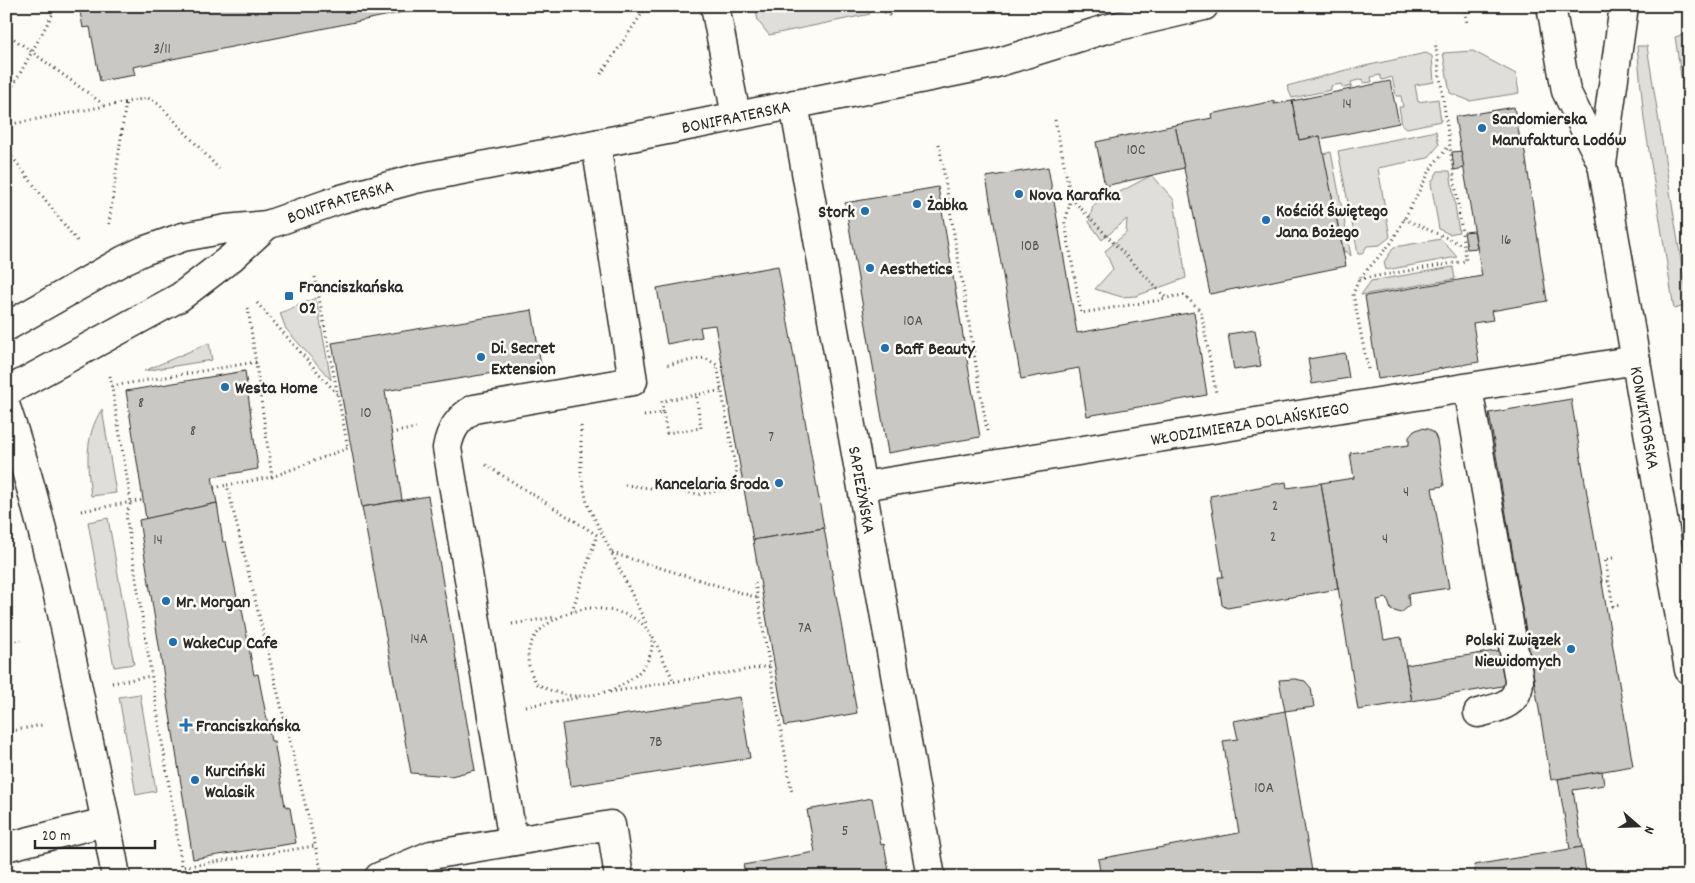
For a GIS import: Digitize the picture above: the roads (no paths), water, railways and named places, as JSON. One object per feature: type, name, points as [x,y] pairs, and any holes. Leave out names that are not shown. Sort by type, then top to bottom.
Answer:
[{"type":"street","points":[[715,6],[736,116]]},
{"type":"street","name":"BONIFRATERSKA","points":[[6,327],[143,251],[204,232],[267,225],[379,187],[1003,62],[1106,29],[1204,6]]},
{"type":"street","name":"KONWIKTORSKA","points":[[1551,6],[1566,92],[1602,164],[1689,670]]},
{"type":"street","name":"KONWIKTORSKA","points":[[1602,164],[1624,6]]},
{"type":"street","name":"SAPIEŻYŃSKA","points":[[794,104],[931,877]]},
{"type":"street","points":[[513,841],[447,457],[448,441],[458,420],[474,410],[633,381],[596,144]]},
{"type":"street","name":"BONIFRATERSKA","points":[[6,392],[180,297],[216,270],[267,225]]},
{"type":"street","name":"WŁODZIMIERZA DOLAŃSKIEGO","points":[[863,486],[1636,360]]},
{"type":"street","points":[[1468,388],[1518,680],[1516,696],[1508,704],[1478,713]]},
{"type":"street","points":[[6,408],[32,489],[44,538],[116,877]]},
{"type":"street","points":[[6,847],[105,822]]},
{"type":"street","points":[[379,877],[431,855],[611,825],[619,877]]},
{"type":"place","name":"Sandomierska Manufaktura Lodów","points":[[1482,128]]},
{"type":"place","name":"Nova Karafka","points":[[1019,194]]},
{"type":"place","name":"Żabka","points":[[917,204]]},
{"type":"place","name":"Stork","points":[[865,211]]},
{"type":"place","name":"Kościół Świętego Jana Bożego","points":[[1266,220]]},
{"type":"place","name":"Aesthetics","points":[[870,268]]},
{"type":"place","name":"Franciszkańska 02","points":[[289,296]]},
{"type":"place","name":"Baff Beauty","points":[[885,348]]},
{"type":"place","name":"Di. Secret Extension","points":[[481,357]]},
{"type":"place","name":"Westa Home","points":[[225,387]]},
{"type":"place","name":"Kancelaria Środa","points":[[779,483]]},
{"type":"place","name":"Mr. Morgan","points":[[166,601]]},
{"type":"place","name":"WakeCup Cafe","points":[[173,642]]},
{"type":"place","name":"Polski Związek Niewidomych","points":[[1571,649]]},
{"type":"place","name":"Franciszkańska","points":[[186,725]]},
{"type":"place","name":"Kurciński Walasik","points":[[195,780]]}]
